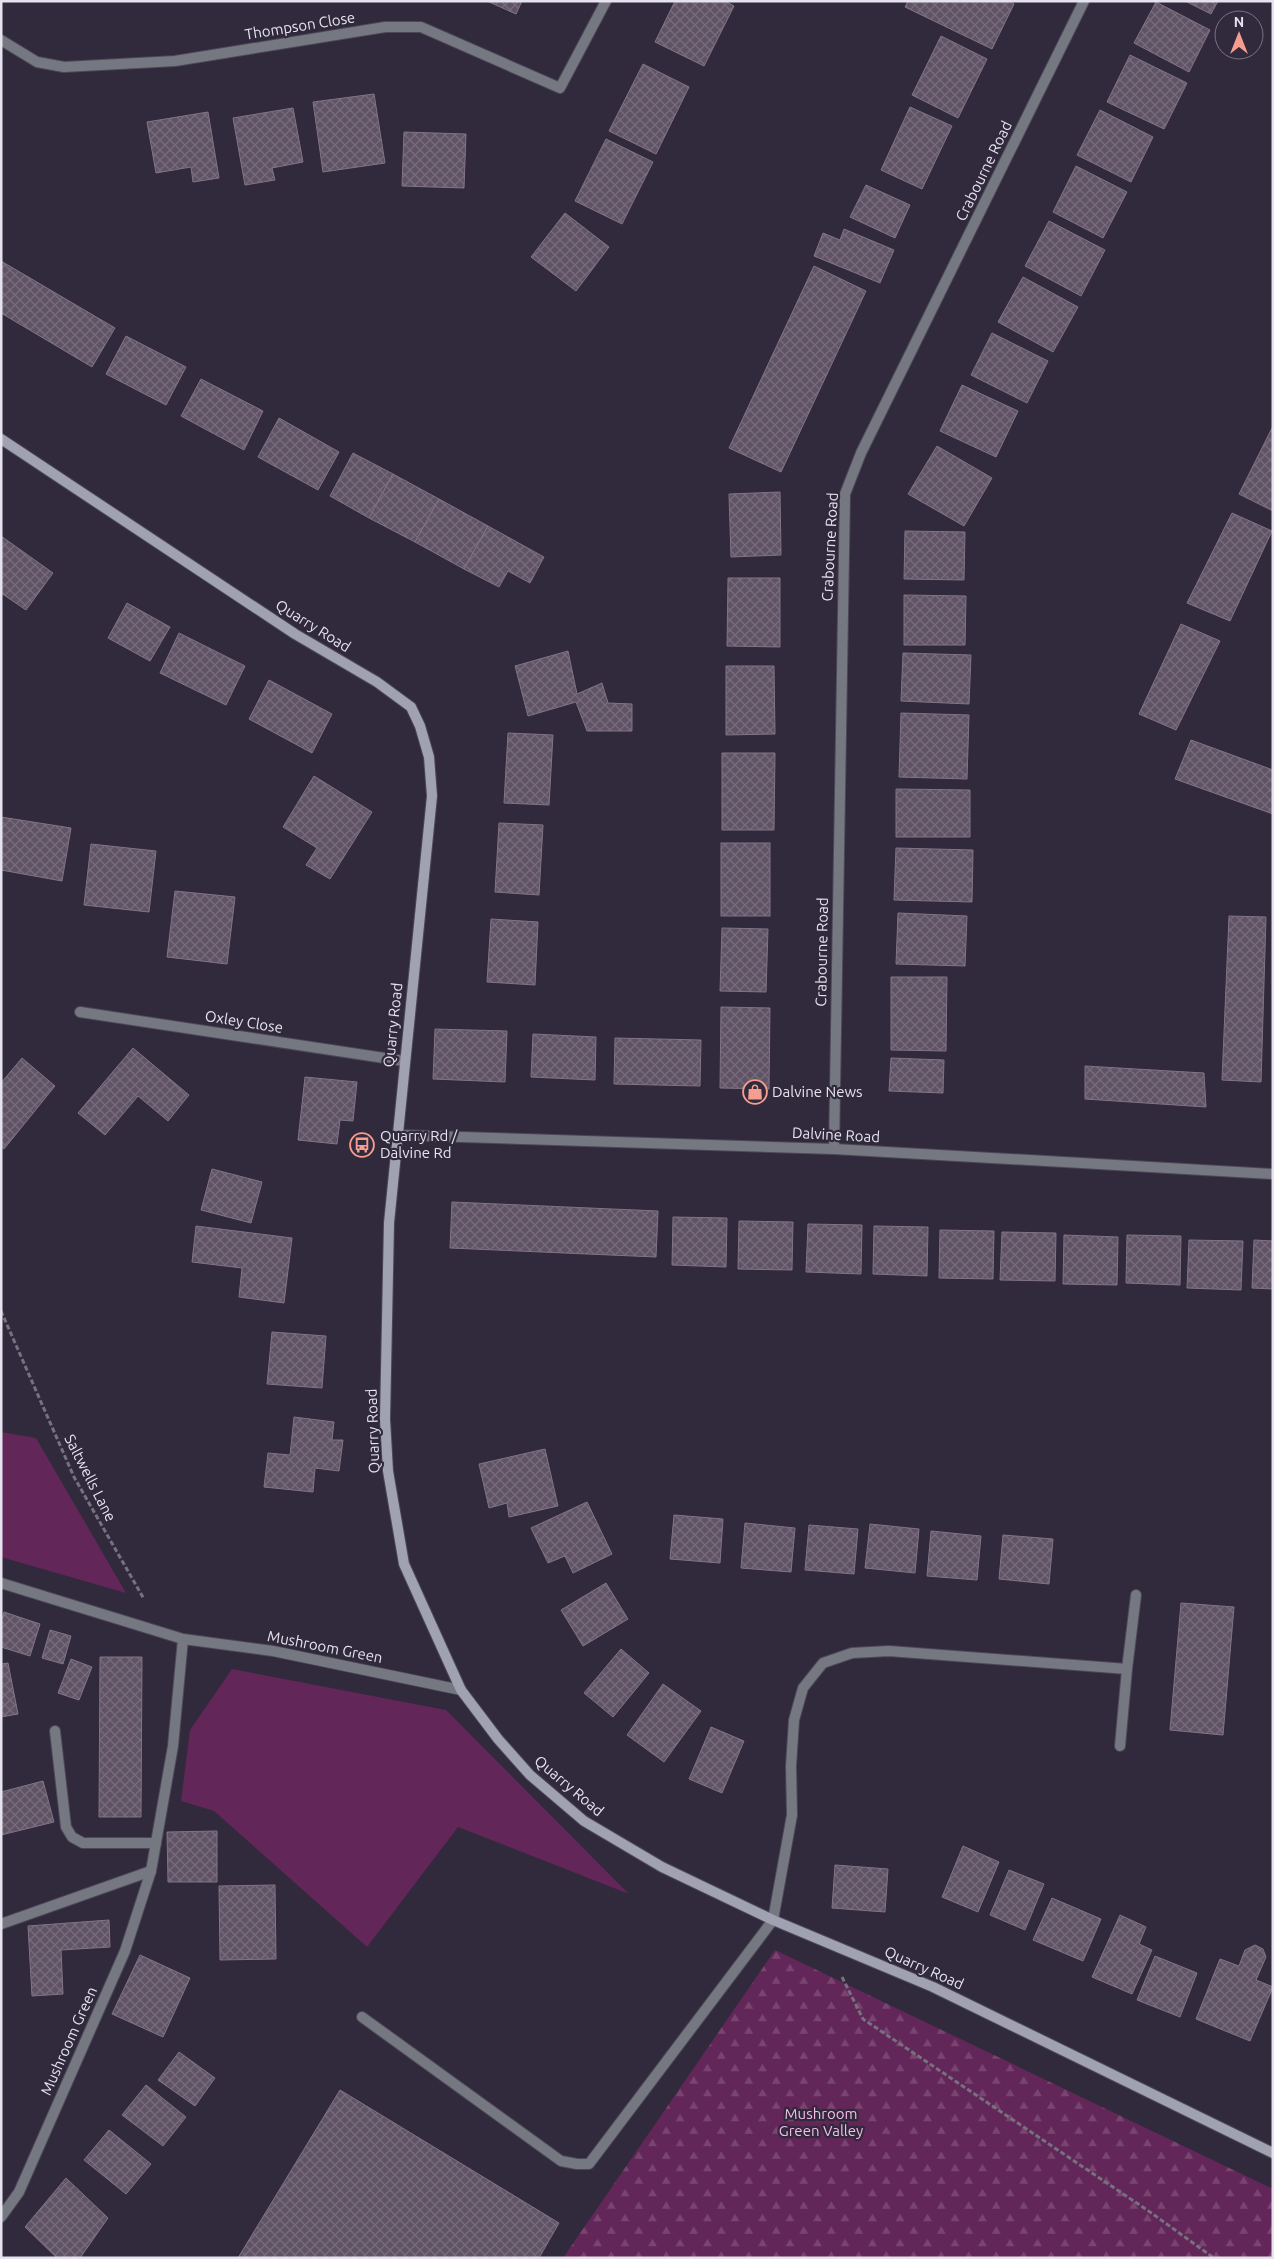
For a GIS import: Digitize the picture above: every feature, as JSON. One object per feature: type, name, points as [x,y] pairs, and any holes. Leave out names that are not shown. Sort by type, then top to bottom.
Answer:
[{"type":"street","name":"Thompson Close","points":[[1,40],[37,62],[64,67],[175,61],[385,27],[421,27],[560,88],[606,1]]},
{"type":"street","name":"Crabourne Road","points":[[834,1149],[845,494],[860,453],[1084,1]]},
{"type":"street","name":"Quarry Road","points":[[1,439],[295,634],[377,682],[411,707],[420,726],[429,757],[432,796],[389,1223],[385,1419],[388,1471],[404,1564],[460,1690],[498,1739],[530,1775],[584,1821],[662,1867],[772,1920],[933,1987],[1273,2153]]},
{"type":"street","name":"Oxley Close","points":[[80,1012],[404,1061]]},
{"type":"street","name":"Dalvine Road","points":[[398,1135],[834,1149],[1273,1174]]},
{"type":"street","name":"Mushroom Green","points":[[1,1584],[183,1639],[273,1651],[460,1690]]},
{"type":"street","points":[[1120,1746],[1136,1595]]},
{"type":"street","name":"Mushroom Green","points":[[1,2217],[19,2192],[125,1951],[151,1871],[174,1746],[183,1639]]},
{"type":"street","points":[[362,2017],[561,2161],[590,2164],[772,1920],[792,1815],[791,1766],[794,1720],[803,1688],[823,1663],[852,1653],[889,1651],[1127,1669]]},
{"type":"street","points":[[55,1731],[66,1827],[72,1837],[83,1843],[156,1843]]},
{"type":"street","points":[[1,1924],[151,1871]]},
{"type":"path","name":"Saltwells Lane","points":[[1,1311],[74,1477],[140,1595],[146,1602]]},
{"type":"path","points":[[824,1941],[863,2019],[1150,2212],[1214,2258]]},
{"type":"green space","points":[[1,1432],[36,1438],[126,1593],[1,1557]]},
{"type":"green space","points":[[232,1669],[446,1710],[629,1894],[458,1827],[367,1947],[214,1811],[181,1801],[190,1730]]},
{"type":"green space","name":"Mushroom Green Valley","points":[[775,1950],[1273,2189],[1273,2258],[563,2258]]},
{"type":"building","points":[[487,1],[522,1],[516,14]]},
{"type":"building","points":[[675,1],[725,1],[734,6],[704,66],[655,42]]},
{"type":"building","points":[[908,1],[1009,1],[1014,4],[992,49],[905,7]]},
{"type":"building","points":[[1185,1],[1218,1],[1211,14]]},
{"type":"building","points":[[1156,2],[1210,30],[1189,72],[1134,43]]},
{"type":"building","points":[[941,36],[987,59],[958,118],[912,95]]},
{"type":"building","points":[[1130,55],[1187,83],[1164,129],[1107,102]]},
{"type":"building","points":[[643,64],[689,87],[656,154],[609,131]]},
{"type":"building","points":[[374,94],[385,163],[323,172],[313,102]]},
{"type":"building","points":[[910,107],[952,126],[922,189],[881,170]]},
{"type":"building","points":[[293,108],[303,162],[272,168],[275,180],[245,185],[233,118]]},
{"type":"building","points":[[1100,110],[1153,137],[1131,182],[1077,155]]},
{"type":"building","points":[[208,112],[219,178],[193,182],[191,167],[156,173],[147,122]]},
{"type":"building","points":[[404,132],[466,134],[464,188],[402,186]]},
{"type":"building","points":[[606,139],[653,162],[622,224],[575,201]]},
{"type":"building","points":[[1076,166],[1127,192],[1103,238],[1053,212]]},
{"type":"building","points":[[866,185],[910,205],[895,238],[850,217]]},
{"type":"building","points":[[565,213],[609,247],[576,291],[531,257]]},
{"type":"building","points":[[1049,221],[1105,250],[1081,296],[1025,266]]},
{"type":"building","points":[[844,229],[894,250],[880,283],[814,256],[823,233],[840,240]]},
{"type":"building","points":[[1,261],[115,328],[92,367],[1,313]]},
{"type":"building","points":[[814,266],[866,291],[781,472],[729,448]]},
{"type":"building","points":[[1023,277],[1078,307],[1053,352],[998,322]]},
{"type":"building","points":[[992,333],[1048,361],[1027,403],[971,375]]},
{"type":"building","points":[[126,336],[186,367],[166,405],[106,374]]},
{"type":"building","points":[[201,379],[263,411],[244,450],[181,416]]},
{"type":"building","points":[[962,385],[1018,411],[996,457],[940,431]]},
{"type":"building","points":[[279,418],[339,452],[318,490],[258,457]]},
{"type":"building","points":[[1273,426],[1273,511],[1239,494]]},
{"type":"building","points":[[937,446],[992,478],[964,526],[908,494]]},
{"type":"building","points":[[353,453],[393,474],[369,518],[330,496]]},
{"type":"building","points":[[393,474],[439,499],[415,542],[369,518]]},
{"type":"building","points":[[780,492],[781,555],[731,557],[729,494]]},
{"type":"building","points":[[439,499],[488,526],[464,569],[415,542]]},
{"type":"building","points":[[1232,513],[1272,531],[1230,621],[1187,603]]},
{"type":"building","points":[[488,526],[544,557],[530,583],[508,571],[499,587],[464,569]]},
{"type":"building","points":[[905,531],[965,532],[964,580],[904,579]]},
{"type":"building","points":[[1,536],[53,573],[26,610],[1,593]]},
{"type":"building","points":[[728,578],[780,578],[780,647],[727,646]]},
{"type":"building","points":[[904,595],[966,596],[965,645],[904,645]]},
{"type":"building","points":[[127,603],[170,627],[150,661],[108,638]]},
{"type":"building","points":[[1181,624],[1220,641],[1176,730],[1139,714]]},
{"type":"building","points":[[179,633],[245,666],[226,705],[160,673]]},
{"type":"building","points":[[568,651],[577,694],[602,683],[608,703],[632,704],[632,731],[587,731],[576,702],[528,716],[515,666]]},
{"type":"building","points":[[903,653],[971,655],[969,704],[901,701]]},
{"type":"building","points":[[726,666],[774,666],[775,734],[726,735]]},
{"type":"building","points":[[269,680],[332,714],[312,753],[249,719]]},
{"type":"building","points":[[901,713],[969,715],[967,779],[899,777]]},
{"type":"building","points":[[508,733],[553,735],[549,805],[504,803]]},
{"type":"building","points":[[1191,740],[1273,770],[1273,814],[1175,779]]},
{"type":"building","points":[[722,753],[775,753],[774,830],[722,830]]},
{"type":"building","points":[[314,776],[372,812],[330,879],[306,865],[317,848],[283,827]]},
{"type":"building","points":[[896,789],[970,790],[970,837],[896,837]]},
{"type":"building","points":[[1,817],[71,828],[62,881],[1,870]]},
{"type":"building","points":[[499,823],[543,825],[539,895],[495,892]]},
{"type":"building","points":[[721,843],[770,843],[770,916],[721,916]]},
{"type":"building","points":[[91,844],[156,851],[149,912],[84,905]]},
{"type":"building","points":[[896,848],[973,850],[972,902],[894,900]]},
{"type":"building","points":[[175,891],[235,897],[227,964],[167,957]]},
{"type":"building","points":[[898,913],[967,916],[965,966],[896,964]]},
{"type":"building","points":[[1229,916],[1266,917],[1261,1082],[1222,1080]]},
{"type":"building","points":[[491,919],[538,922],[535,985],[487,982]]},
{"type":"building","points":[[722,928],[768,929],[766,992],[720,991]]},
{"type":"building","points":[[891,977],[947,977],[946,1051],[891,1050]]},
{"type":"building","points":[[721,1007],[770,1008],[769,1089],[720,1088]]},
{"type":"building","points":[[435,1029],[507,1031],[505,1082],[433,1079]]},
{"type":"building","points":[[533,1034],[596,1037],[595,1080],[531,1077]]},
{"type":"building","points":[[615,1038],[701,1040],[700,1086],[614,1084]]},
{"type":"building","points":[[133,1048],[189,1095],[168,1121],[138,1096],[105,1135],[78,1113]]},
{"type":"building","points":[[22,1058],[55,1086],[4,1149],[1,1147],[1,1083]]},
{"type":"building","points":[[891,1058],[944,1060],[943,1093],[889,1091]]},
{"type":"building","points":[[1085,1066],[1204,1073],[1206,1107],[1085,1099]]},
{"type":"building","points":[[305,1077],[357,1082],[353,1121],[340,1120],[337,1144],[298,1140]]},
{"type":"building","points":[[212,1169],[262,1182],[251,1223],[201,1210]]},
{"type":"building","points":[[452,1202],[658,1211],[656,1257],[450,1248]]},
{"type":"building","points":[[673,1217],[727,1218],[726,1267],[672,1265]]},
{"type":"building","points":[[739,1221],[793,1222],[792,1270],[738,1269]]},
{"type":"building","points":[[808,1224],[862,1225],[861,1274],[806,1272]]},
{"type":"building","points":[[196,1226],[292,1238],[284,1303],[239,1297],[242,1268],[192,1262]]},
{"type":"building","points":[[874,1226],[928,1227],[927,1276],[873,1274]]},
{"type":"building","points":[[940,1230],[994,1231],[993,1279],[939,1278]]},
{"type":"building","points":[[1002,1232],[1056,1233],[1055,1281],[1000,1280]]},
{"type":"building","points":[[1064,1235],[1118,1237],[1117,1285],[1063,1284]]},
{"type":"building","points":[[1127,1235],[1181,1236],[1180,1285],[1126,1283]]},
{"type":"building","points":[[1189,1240],[1243,1241],[1241,1290],[1187,1288]]},
{"type":"building","points":[[1254,1240],[1273,1241],[1273,1289],[1252,1288]]},
{"type":"building","points":[[272,1332],[326,1336],[322,1388],[267,1384]]},
{"type":"building","points":[[294,1417],[334,1422],[332,1440],[343,1440],[339,1471],[315,1468],[313,1492],[264,1487],[268,1453],[290,1455]]},
{"type":"building","points":[[545,1449],[558,1506],[509,1517],[507,1503],[489,1508],[479,1464]]},
{"type":"building","points":[[587,1502],[612,1554],[573,1573],[565,1556],[548,1563],[531,1528]]},
{"type":"building","points":[[674,1515],[723,1519],[720,1563],[670,1559]]},
{"type":"building","points":[[745,1523],[795,1528],[791,1572],[741,1568]]},
{"type":"building","points":[[870,1524],[919,1529],[915,1573],[865,1568]]},
{"type":"building","points":[[809,1525],[858,1529],[854,1574],[805,1570]]},
{"type":"building","points":[[931,1531],[981,1536],[977,1580],[927,1576]]},
{"type":"building","points":[[1003,1535],[1053,1539],[1049,1584],[999,1579]]},
{"type":"building","points":[[606,1583],[628,1619],[583,1646],[561,1610]]},
{"type":"building","points":[[1181,1603],[1234,1607],[1223,1735],[1170,1730]]},
{"type":"building","points":[[4,1612],[40,1624],[30,1656],[1,1647],[1,1622]]},
{"type":"building","points":[[50,1630],[71,1636],[63,1664],[42,1658]]},
{"type":"building","points":[[621,1649],[649,1673],[613,1717],[584,1693]]},
{"type":"building","points":[[100,1657],[142,1657],[141,1817],[99,1817]]},
{"type":"building","points":[[71,1659],[92,1667],[79,1700],[58,1693]]},
{"type":"building","points":[[8,1663],[18,1714],[1,1717],[1,1664]]},
{"type":"building","points":[[663,1684],[701,1711],[664,1762],[627,1735]]},
{"type":"building","points":[[711,1727],[744,1741],[722,1793],[689,1779]]},
{"type":"building","points":[[43,1781],[54,1822],[1,1835],[1,1792]]},
{"type":"building","points":[[217,1831],[217,1882],[168,1882],[167,1832]]},
{"type":"building","points":[[963,1846],[999,1862],[978,1912],[942,1897]]},
{"type":"building","points":[[835,1865],[888,1869],[885,1912],[832,1908]]},
{"type":"building","points":[[1009,1870],[1044,1884],[1025,1930],[990,1915]]},
{"type":"building","points":[[275,1885],[276,1959],[220,1960],[219,1886]]},
{"type":"building","points":[[1052,1898],[1101,1919],[1083,1961],[1033,1940]]},
{"type":"building","points":[[1120,1915],[1146,1927],[1139,1944],[1152,1950],[1132,1994],[1092,1977]]},
{"type":"building","points":[[109,1920],[110,1947],[61,1950],[63,1994],[32,1996],[28,1926]]},
{"type":"building","points":[[1255,1945],[1263,1949],[1266,1957],[1256,1980],[1273,1987],[1250,2041],[1196,2019],[1220,1959],[1239,1966],[1245,1950]]},
{"type":"building","points":[[140,1955],[190,1978],[163,2037],[112,2014]]},
{"type":"building","points":[[1155,1956],[1197,1973],[1180,2017],[1137,2000]]},
{"type":"building","points":[[179,2052],[215,2078],[195,2106],[158,2080]]},
{"type":"building","points":[[146,2085],[186,2117],[163,2146],[122,2115]]},
{"type":"building","points":[[340,2090],[559,2223],[539,2258],[238,2258]]},
{"type":"building","points":[[109,2130],[151,2164],[126,2194],[84,2160]]},
{"type":"building","points":[[66,2178],[108,2218],[80,2258],[57,2258],[25,2227]]},
{"type":"place","name":"Dalvine News","points":[[755,1092]]},
{"type":"place","name":"Quarry Rd / Dalvine Rd","points":[[362,1145]]}]
